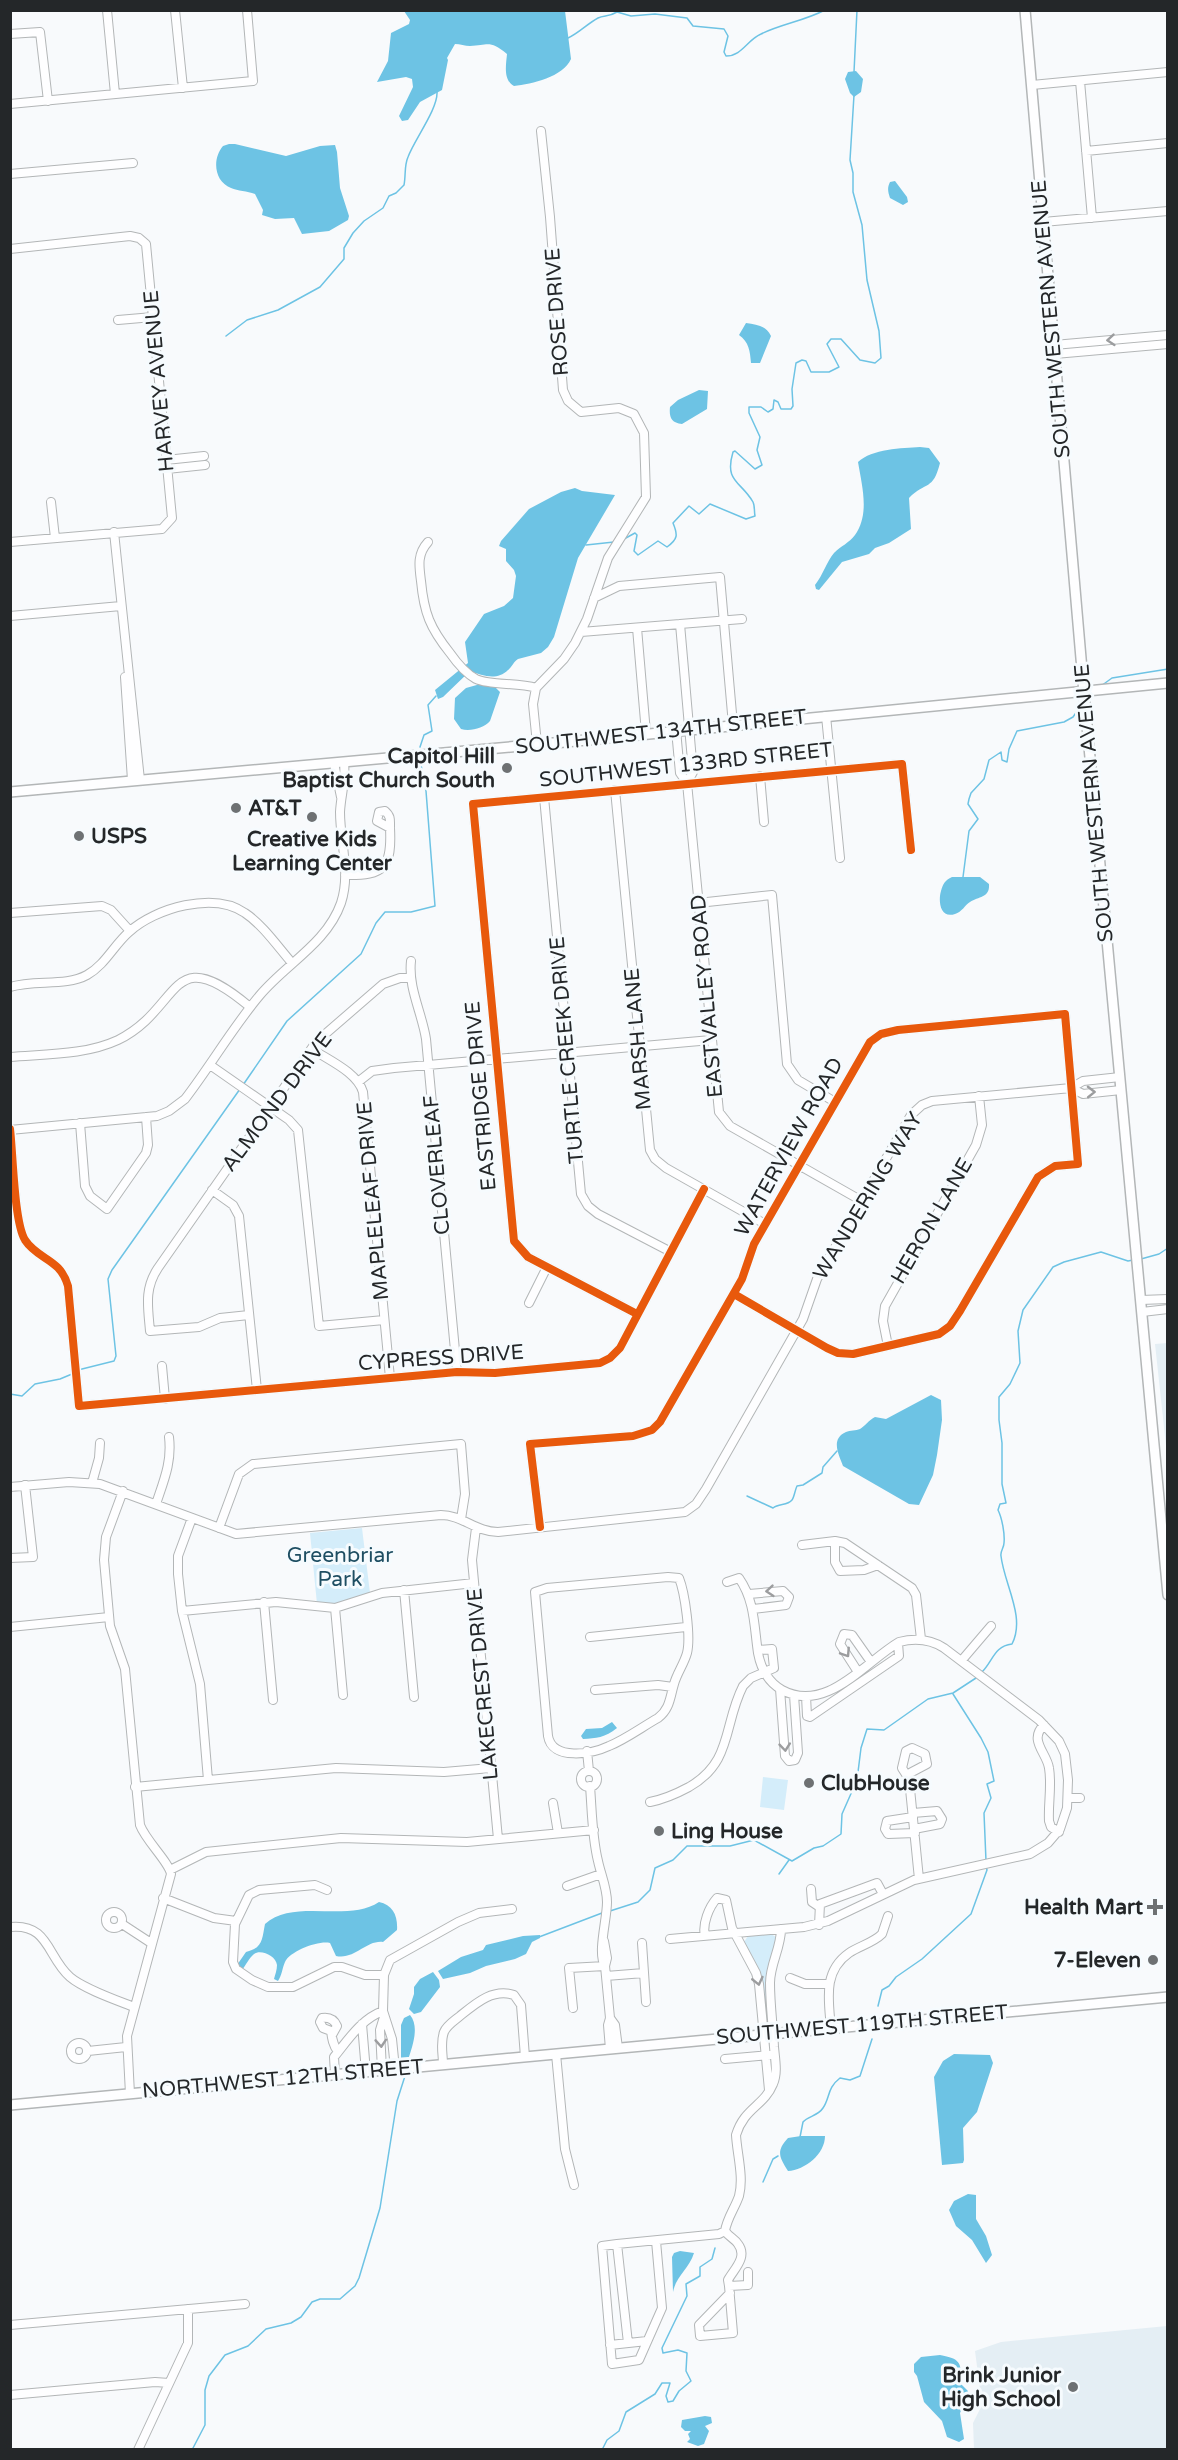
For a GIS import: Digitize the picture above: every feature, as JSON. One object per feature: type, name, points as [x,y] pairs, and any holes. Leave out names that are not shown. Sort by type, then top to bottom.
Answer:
[{"type":"main road","name":"SOUTH WESTERN AVENUE","points":[[1025,10],[1084,693],[1167,1595]]},
{"type":"main road","name":"SOUTHWEST 134TH STREET","points":[[10,792],[1084,693],[1167,683]]},
{"type":"main road","name":"SOUTHWEST 119TH STREET","points":[[556,2054],[1167,1997]]},
{"type":"main road","name":"NORTHWEST 12TH STREET","points":[[10,2105],[556,2054]]},
{"type":"street","points":[[107,10],[115,94]]},
{"type":"street","points":[[175,10],[183,88]]},
{"type":"street","points":[[10,104],[253,81],[248,10]]},
{"type":"street","points":[[10,34],[40,32],[48,100]]},
{"type":"street","points":[[1032,85],[1167,72]]},
{"type":"street","points":[[1080,81],[1092,218]]},
{"type":"street","name":"ROSE DRIVE","points":[[541,131],[563,390],[568,401],[581,412],[620,408],[629,411],[637,418],[644,433],[646,497],[608,558],[594,598]]},
{"type":"street","points":[[1086,151],[1167,143]]},
{"type":"street","points":[[10,174],[133,163]]},
{"type":"street","points":[[1043,222],[1167,211]]},
{"type":"street","name":"HARVEY AVENUE","points":[[10,249],[130,236],[142,239],[146,243],[149,252],[172,518],[169,524],[162,529],[114,532]]},
{"type":"street","points":[[118,320],[153,316]]},
{"type":"street","points":[[1054,350],[1138,337],[1167,335]]},
{"type":"street","points":[[1138,337],[1140,346]]},
{"type":"street","points":[[1054,350],[1167,344]]},
{"type":"street","points":[[166,460],[205,461]]},
{"type":"street","points":[[166,469],[192,462]]},
{"type":"street","points":[[51,502],[55,538]]},
{"type":"street","points":[[10,542],[114,532],[136,780]]},
{"type":"street","points":[[428,542],[420,553],[419,560],[423,603],[434,633],[468,674],[482,681],[527,685],[536,688]]},
{"type":"street","points":[[537,744],[533,704],[536,688],[564,659],[581,632],[594,598],[620,586],[720,577],[734,725]]},
{"type":"street","points":[[10,616],[121,606]]},
{"type":"street","points":[[581,632],[742,619]]},
{"type":"street","name":"EASTVALLEY ROAD","points":[[680,624],[693,772],[687,783]]},
{"type":"street","points":[[637,628],[646,733]]},
{"type":"street","points":[[826,716],[840,858]]},
{"type":"street","name":"EASTVALLEY ROAD","points":[[676,730],[680,773],[687,783],[716,1099],[722,1117],[730,1126],[862,1202]]},
{"type":"street","points":[[10,1130],[162,1115],[181,1104],[250,1007],[330,926],[342,897],[345,871],[340,817],[345,786],[344,762]]},
{"type":"street","points":[[334,763],[342,798]]},
{"type":"street","name":"SOUTHWEST 133RD STREET","points":[[473,804],[902,764],[911,850]]},
{"type":"street","points":[[760,776],[764,822]]},
{"type":"street","name":"MARSH LANE","points":[[615,790],[650,1150],[660,1164],[765,1224]]},
{"type":"street","name":"TURTLE CREEK DRIVE","points":[[544,797],[579,1179],[583,1198],[588,1206],[598,1214],[671,1252]]},
{"type":"street","name":"EASTRIDGE DRIVE","points":[[473,804],[514,1241],[522,1253],[637,1314]]},
{"type":"street","points":[[345,871],[363,875],[374,872],[388,861],[391,855],[390,828]]},
{"type":"street","points":[[698,903],[772,895],[787,1064],[798,1080],[835,1102]]},
{"type":"street","points":[[10,987],[71,980],[85,976],[99,966],[130,931],[147,919],[174,908],[224,904],[248,915],[292,963]]},
{"type":"street","points":[[10,913],[102,906],[114,912],[130,931]]},
{"type":"street","name":"CLOVERLEAF","points":[[411,961],[410,978],[425,1032],[457,1372]]},
{"type":"street","points":[[10,1057],[82,1051],[118,1040],[151,1017],[180,983],[194,977],[212,980],[250,1007]]},
{"type":"street","name":"ALMOND DRIVE","points":[[249,1315],[220,1318],[199,1327],[150,1331],[147,1299],[149,1284],[170,1257],[212,1190],[321,1036],[383,984],[400,978],[410,978]]},
{"type":"street","name":"WATERVIEW ROAD","points":[[540,1527],[530,1444],[633,1436],[652,1430],[664,1417],[745,1274],[754,1244],[870,1042],[881,1034],[898,1030],[1065,1014],[1071,1088]]},
{"type":"street","points":[[358,1082],[378,1070],[711,1040]]},
{"type":"street","name":"MAPLELEAF DRIVE","points":[[312,1049],[358,1082],[364,1098],[390,1378]]},
{"type":"street","points":[[210,1065],[294,1125],[300,1137],[319,1326],[384,1320]]},
{"type":"street","name":"WANDERING WAY","points":[[476,1528],[490,1532],[675,1515],[693,1508],[807,1313],[817,1279],[906,1124],[918,1108],[932,1101],[1071,1088],[1083,1081],[1120,1077]]},
{"type":"street","points":[[734,1294],[834,1352],[843,1354],[853,1354],[939,1334],[950,1326],[1038,1177],[1055,1166],[1078,1164],[1071,1088]]},
{"type":"street","name":"WANDERING WAY","points":[[1071,1088],[1083,1094],[1121,1090]]},
{"type":"street","name":"HERON LANE","points":[[888,1346],[884,1321],[885,1306],[976,1145],[982,1125],[979,1096]]},
{"type":"street","points":[[80,1123],[85,1186],[90,1196],[107,1209],[146,1153],[148,1145],[146,1117]]},
{"type":"street","name":"CYPRESS DRIVE","points":[[10,1130],[20,1227],[24,1238],[31,1247],[56,1263],[66,1278],[79,1406],[457,1372],[495,1373],[600,1363],[617,1352],[704,1189]]},
{"type":"street","points":[[212,1190],[233,1205],[239,1216],[257,1390]]},
{"type":"street","points":[[529,1303],[547,1267]]},
{"type":"street","points":[[1141,1300],[1167,1299]]},
{"type":"street","points":[[1142,1312],[1167,1310]]},
{"type":"street","points":[[162,1366],[165,1399]]},
{"type":"street","points":[[156,1504],[168,1472],[171,1452],[169,1437]]},
{"type":"street","points":[[92,1483],[99,1458],[100,1443]]},
{"type":"street","points":[[219,1528],[239,1474],[253,1464],[461,1444],[465,1494],[461,1519]]},
{"type":"street","points":[[10,1487],[69,1482],[92,1483],[123,1491],[219,1528],[243,1534],[441,1515],[461,1519],[476,1528]]},
{"type":"street","points":[[10,1558],[33,1557],[25,1485]]},
{"type":"street","points":[[123,1491],[104,1544],[109,1617],[113,1639],[124,1669],[141,1829],[170,1870],[134,2007],[126,2047],[130,2094]]},
{"type":"street","points":[[192,1518],[177,1559],[182,1611],[200,1684],[208,1780]]},
{"type":"street","name":"LAKECREST DRIVE","points":[[476,1528],[472,1553],[474,1583],[498,1839]]},
{"type":"street","points":[[835,1542],[835,1562],[838,1570],[845,1572],[864,1570],[878,1565]]},
{"type":"street","points":[[802,1545],[835,1542],[849,1545],[914,1590],[921,1640]]},
{"type":"street","points":[[679,1578],[686,1627],[686,1655],[666,1710],[658,1718],[610,1746],[587,1751],[563,1753],[553,1748],[549,1740],[535,1592],[547,1588],[679,1578]]},
{"type":"street","points":[[670,1939],[819,1925],[919,1879],[1030,1854],[1048,1843],[1059,1832],[1067,1808],[1065,1754],[1059,1741],[1044,1725],[962,1660],[938,1644],[921,1640],[898,1643],[824,1693],[794,1695],[780,1689],[764,1672],[758,1650],[753,1609],[748,1594],[740,1578],[727,1582]]},
{"type":"street","points":[[182,1611],[264,1602],[335,1608],[381,1593],[474,1583]]},
{"type":"street","points":[[404,1590],[414,1697]]},
{"type":"street","points":[[748,1594],[779,1590],[788,1595],[789,1601],[786,1605],[753,1609]]},
{"type":"street","points":[[264,1602],[273,1700]]},
{"type":"street","points":[[335,1608],[343,1695]]},
{"type":"street","points":[[10,1627],[109,1617]]},
{"type":"street","points":[[962,1660],[991,1626]]},
{"type":"street","points":[[590,1636],[686,1627]]},
{"type":"street","points":[[858,1672],[840,1644],[844,1634],[852,1635],[871,1662]]},
{"type":"street","points":[[806,1696],[805,1712],[810,1718],[899,1656],[898,1643]]},
{"type":"street","points":[[650,1802],[667,1798],[696,1783],[710,1772],[722,1753],[742,1686],[751,1678],[774,1668],[772,1649],[758,1650]]},
{"type":"street","points":[[595,1690],[658,1685],[673,1687]]},
{"type":"street","points":[[780,1689],[785,1756],[789,1761],[796,1759],[798,1753],[794,1695]]},
{"type":"street","points":[[1044,1725],[1038,1739],[1040,1750],[1050,1770],[1049,1821],[1051,1827],[1059,1832]]},
{"type":"street","points":[[587,1751],[589,1771],[597,1776],[596,1783],[590,1786],[594,1830],[607,1900],[604,1941],[600,1947],[601,1959],[605,1966],[610,2018],[615,2025],[614,2049]]},
{"type":"street","points":[[135,1787],[336,1768],[444,1772],[491,1768]]},
{"type":"street","points":[[909,1779],[919,1879]]},
{"type":"street","points":[[1068,1798],[1080,1798]]},
{"type":"street","points":[[553,1803],[558,1833]]},
{"type":"street","points":[[937,1811],[942,1822],[935,1827],[888,1834],[885,1822],[913,1815],[937,1811]]},
{"type":"street","points":[[170,1870],[206,1852],[331,1839],[366,1838],[458,1842],[594,1830]]},
{"type":"street","points":[[567,1886],[602,1874]]},
{"type":"street","points":[[818,1906],[844,1893],[860,1890],[877,1882],[883,1894]]},
{"type":"street","points":[[327,1890],[315,1885],[254,1892],[245,1900],[236,1921],[233,1962],[236,1969],[261,1985],[293,1987],[334,1967],[342,1967],[365,1975],[384,1975]]},
{"type":"street","points":[[811,1889],[812,1902],[818,1906]]},
{"type":"street","points":[[163,1898],[214,1918],[236,1921]]},
{"type":"street","points":[[705,1936],[704,1923],[715,1900],[720,1898],[728,1902],[734,1933],[758,1980],[764,2035],[774,2080],[764,2099],[741,2119],[736,2135],[741,2184],[739,2195],[726,2221],[725,2231],[737,2243],[742,2254],[740,2263],[729,2280],[730,2290],[734,2333],[700,2336],[699,2325],[730,2290],[748,2284],[748,2272]]},
{"type":"street","points":[[818,1906],[819,1925]]},
{"type":"street","points":[[382,2070],[380,2030],[383,2014],[384,1975],[390,1959],[479,1913],[512,1909]]},
{"type":"street","points":[[831,2029],[829,1984],[833,1972],[848,1953],[882,1934],[888,1916]]},
{"type":"street","points":[[122,1924],[151,1943]]},
{"type":"street","points":[[10,1927],[32,1928],[72,1978],[134,2007]]},
{"type":"street","points":[[770,2055],[774,2034],[770,1981],[781,1929]]},
{"type":"street","points":[[642,1943],[646,2002]]},
{"type":"street","points":[[573,2008],[569,1968],[605,1966]]},
{"type":"street","points":[[606,1976],[644,1973]]},
{"type":"street","points":[[790,1978],[805,1984],[829,1984]]},
{"type":"street","points":[[445,2064],[443,2036],[447,2026],[480,2000],[490,1995],[510,1993],[521,2006],[525,2057]]},
{"type":"street","points":[[335,2074],[334,2057],[338,2052],[362,2024],[383,2014]]},
{"type":"street","points":[[383,2014],[392,2039],[395,2069]]},
{"type":"street","points":[[362,2024],[366,2072]]},
{"type":"street","points":[[332,2035],[333,2044],[338,2052]]},
{"type":"street","points":[[88,2051],[126,2047]]},
{"type":"street","points":[[556,2054],[565,2149],[574,2185]]},
{"type":"street","points":[[725,2059],[770,2055]]},
{"type":"street","points":[[656,2241],[662,2308],[636,2362],[612,2364],[602,2246],[719,2234],[725,2231]]},
{"type":"street","points":[[617,2244],[628,2343]]},
{"type":"street","points":[[10,2325],[245,2304]]},
{"type":"street","points":[[138,2450],[189,2338],[188,2309]]},
{"type":"street","points":[[610,2345],[647,2342]]},
{"type":"street","points":[[10,2395],[155,2382],[169,2383]]},
{"type":"shaded area","points":[[1168,1343],[1167,1455],[1155,1344]]},
{"type":"shaded area","name":"Brink Junior High School","points":[[1167,2326],[1167,2449],[974,2449],[973,2423],[982,2405],[975,2351],[1001,2342]]},
{"type":"green space","name":"Greenbriar Park","points":[[362,1528],[370,1593],[344,1603],[317,1604],[310,1533]]},
{"type":"green space","points":[[763,1777],[788,1780],[784,1810],[760,1807]]},
{"type":"green space","points":[[771,1934],[776,1937],[776,1943],[766,1974],[768,2026],[766,2026],[762,1984],[744,1942],[748,1936]]},
{"type":"water","points":[[404,11],[565,11],[571,59],[561,71],[554,75],[514,86],[507,76],[507,54],[489,44],[470,46],[455,44],[447,58],[442,90],[420,102],[408,120],[402,121],[399,116],[413,87],[412,79],[406,77],[377,82],[388,61],[391,33],[409,24],[410,20]]},
{"type":"water","points":[[856,71],[863,79],[861,92],[854,97],[845,79],[848,72]]},
{"type":"water","points":[[229,144],[286,156],[320,146],[335,145],[340,188],[349,216],[348,220],[329,231],[302,234],[294,218],[275,219],[262,215],[263,210],[255,194],[225,185],[218,175],[216,163],[219,151],[223,146]]},
{"type":"water","points":[[895,181],[907,197],[908,202],[903,205],[890,198],[888,192],[890,182]]},
{"type":"water","points":[[746,323],[764,328],[771,336],[760,363],[751,363],[748,347],[739,335]]},
{"type":"water","points":[[699,390],[708,391],[707,409],[682,424],[673,421],[670,417],[670,407],[678,400]]},
{"type":"water","points":[[929,448],[940,463],[932,482],[909,498],[911,529],[889,543],[875,548],[869,554],[842,562],[819,590],[816,589],[815,585],[832,556],[853,538],[860,527],[864,500],[858,462],[879,452]]},
{"type":"water","points":[[575,488],[615,495],[578,558],[554,637],[548,647],[541,653],[518,659],[499,676],[485,676],[470,671],[438,699],[435,690],[468,663],[465,642],[484,614],[504,606],[513,598],[516,576],[506,561],[506,549],[499,546],[501,541],[529,509],[561,492]]},
{"type":"water","points":[[484,683],[494,686],[500,692],[490,721],[477,729],[461,729],[454,719],[455,698],[466,688]]},
{"type":"water","points":[[952,877],[980,877],[989,884],[988,892],[970,902],[957,913],[946,914],[941,908],[940,895],[945,882]]},
{"type":"water","points":[[931,1395],[941,1400],[942,1420],[933,1475],[919,1505],[909,1504],[843,1466],[837,1448],[841,1435],[860,1429],[875,1417],[886,1419]]},
{"type":"water","points":[[612,1722],[617,1728],[608,1734],[588,1739],[583,1739],[581,1736],[586,1729],[602,1728]]},
{"type":"water","points":[[379,1902],[391,1908],[397,1925],[397,1930],[383,1942],[371,1944],[355,1953],[343,1956],[336,1956],[330,1943],[305,1947],[288,1958],[278,1981],[274,1979],[276,1962],[268,1954],[260,1952],[254,1954],[242,1970],[237,1965],[246,1952],[259,1945],[265,1924],[277,1916],[305,1911],[352,1911]]},
{"type":"water","points":[[540,1935],[540,1938],[532,1942],[526,1954],[515,1959],[443,1979],[438,1971],[461,1957],[483,1950],[486,1945],[523,1936]]},
{"type":"water","points":[[433,1972],[439,1980],[440,1987],[421,2012],[414,2014],[409,2009],[414,1987],[420,1979]]},
{"type":"water","points":[[410,2015],[414,2025],[414,2037],[408,2060],[401,2061],[401,2025],[404,2018]]},
{"type":"water","points":[[954,2054],[990,2055],[993,2063],[977,2112],[963,2128],[963,2163],[942,2165],[934,2077],[943,2061]]},
{"type":"water","points":[[825,2136],[822,2149],[813,2160],[801,2168],[788,2171],[781,2158],[780,2150],[788,2138]]},
{"type":"water","points":[[968,2194],[976,2195],[976,2219],[986,2236],[992,2255],[986,2263],[972,2240],[956,2226],[949,2210],[954,2201]]},
{"type":"water","points":[[680,2251],[694,2253],[673,2292],[672,2257],[674,2253]]},
{"type":"water","points":[[940,2355],[953,2358],[959,2363],[961,2384],[968,2391],[960,2413],[964,2439],[959,2442],[947,2437],[942,2421],[924,2402],[914,2372],[914,2364],[921,2357]]},
{"type":"water","points":[[711,2417],[712,2423],[705,2426],[709,2431],[704,2444],[698,2446],[687,2442],[691,2431],[685,2431],[681,2427],[682,2420]]},
{"type":"waterway","points":[[568,38],[598,18],[617,12],[631,16],[655,14],[687,18],[693,26],[724,29],[728,36],[724,52],[726,56],[740,51],[761,34],[825,10]]},
{"type":"waterway","points":[[854,72],[857,10]]},
{"type":"waterway","points":[[226,336],[247,320],[278,310],[320,287],[344,259],[344,248],[353,233],[364,221],[383,208],[389,196],[404,185],[407,160],[434,107],[437,92]]},
{"type":"waterway","points":[[624,539],[635,533],[637,535],[634,551],[638,555],[658,541],[667,547],[676,536],[673,523],[689,506],[699,514],[710,504],[746,519],[755,516],[753,502],[735,480],[731,470],[735,451],[755,469],[762,465],[757,450],[760,437],[749,413],[749,407],[761,407],[768,412],[773,409],[774,400],[778,402],[781,409],[791,409],[796,363],[806,361],[811,372],[829,372],[839,367],[827,344],[831,339],[841,339],[860,360],[875,363],[881,358],[879,331],[867,280],[862,225],[853,192],[850,160],[854,95]]},
{"type":"waterway","points":[[586,545],[614,542]]},
{"type":"waterway","points":[[1101,686],[1112,678],[1168,669]]},
{"type":"waterway","points":[[420,747],[424,735],[432,731],[428,705],[436,696]]},
{"type":"waterway","points":[[963,877],[969,831],[978,819],[968,804],[969,799],[971,793],[984,779],[989,760],[1001,752],[1002,760],[1007,762],[1009,749],[1017,731],[1064,722],[1073,717],[1080,707]]},
{"type":"waterway","points":[[243,1085],[287,1021],[361,954],[376,923],[385,912],[411,912],[435,906],[426,791],[421,765]]},
{"type":"waterway","points":[[78,1370],[114,1361],[116,1356],[108,1279],[112,1270],[240,1089]]},
{"type":"waterway","points":[[1141,1259],[1159,1254],[1168,1248]]},
{"type":"waterway","points":[[982,1672],[997,1651],[1012,1644],[1016,1634],[1017,1623],[1013,1600],[1001,1554],[1004,1535],[998,1510],[1000,1504],[1006,1503],[1002,1484],[999,1397],[1010,1384],[1020,1363],[1018,1331],[1023,1310],[1053,1267],[1101,1252],[1128,1261],[1133,1260]]},
{"type":"waterway","points":[[10,1394],[22,1396],[35,1384],[72,1374]]},
{"type":"waterway","points":[[747,1496],[773,1508],[788,1503],[793,1499],[797,1486],[803,1485],[822,1473],[823,1467],[837,1451]]},
{"type":"waterway","points":[[610,1911],[638,1902],[650,1890],[655,1868],[673,1860],[687,1846],[730,1846],[754,1840],[792,1861],[814,1848],[823,1846],[841,1834],[842,1814],[857,1780],[861,1748],[867,1729],[884,1730],[928,1699],[953,1693],[976,1678]]},
{"type":"waterway","points":[[953,1694],[988,1752],[994,1781],[987,1784],[991,1798],[984,1813],[986,1861]]},
{"type":"waterway","points":[[779,1874],[789,1860]]},
{"type":"waterway","points":[[878,2006],[882,1990],[922,1959],[971,1914],[987,1870],[986,1866]]},
{"type":"waterway","points":[[539,1937],[602,1913]]},
{"type":"waterway","points":[[800,2137],[803,2122],[821,2111],[836,2082],[840,2078],[850,2080],[860,2076],[872,2039]]},
{"type":"waterway","points":[[192,2450],[205,2425],[205,2390],[209,2376],[225,2355],[248,2346],[266,2329],[291,2323],[301,2317],[312,2302],[320,2299],[340,2299],[355,2286],[380,2208],[397,2101],[405,2076]]},
{"type":"waterway","points":[[763,2182],[773,2159],[778,2156]]},
{"type":"waterway","points":[[602,2450],[607,2440],[619,2431],[626,2412],[655,2394],[662,2383],[670,2383],[666,2396],[668,2402],[673,2401],[679,2391],[691,2381],[686,2371],[687,2353],[678,2350],[663,2353],[662,2348],[687,2296],[686,2284],[700,2276],[700,2267],[712,2259],[715,2248]]},
{"type":"cycle path","points":[[637,1314],[528,1257],[514,1241],[473,804],[902,764],[911,850]]},
{"type":"cycle path","points":[[540,1527],[530,1444],[633,1436],[652,1430],[660,1422],[742,1279],[754,1244],[870,1042],[881,1034],[898,1030],[1065,1014],[1078,1164],[1055,1166],[1038,1177],[950,1326],[939,1334],[853,1354],[838,1353],[734,1294]]},
{"type":"cycle path","points":[[10,1129],[16,1203],[21,1231],[30,1247],[60,1270],[68,1286],[79,1406],[457,1372],[495,1373],[600,1363],[610,1358],[620,1348],[704,1189]]},
{"type":"place","name":"Capitol Hill Baptist Church South","points":[[507,768]]},
{"type":"place","name":"AT&T","points":[[236,808]]},
{"type":"place","name":"Creative Kids Learning Center","points":[[312,817]]},
{"type":"place","name":"USPS","points":[[79,836]]},
{"type":"place","name":"ClubHouse","points":[[809,1783]]},
{"type":"place","name":"Ling House","points":[[659,1831]]},
{"type":"place","name":"Health Mart","points":[[1155,1907]]},
{"type":"place","name":"7-Eleven","points":[[1153,1960]]},
{"type":"place","name":"Brink Junior High School","points":[[1073,2387]]}]
